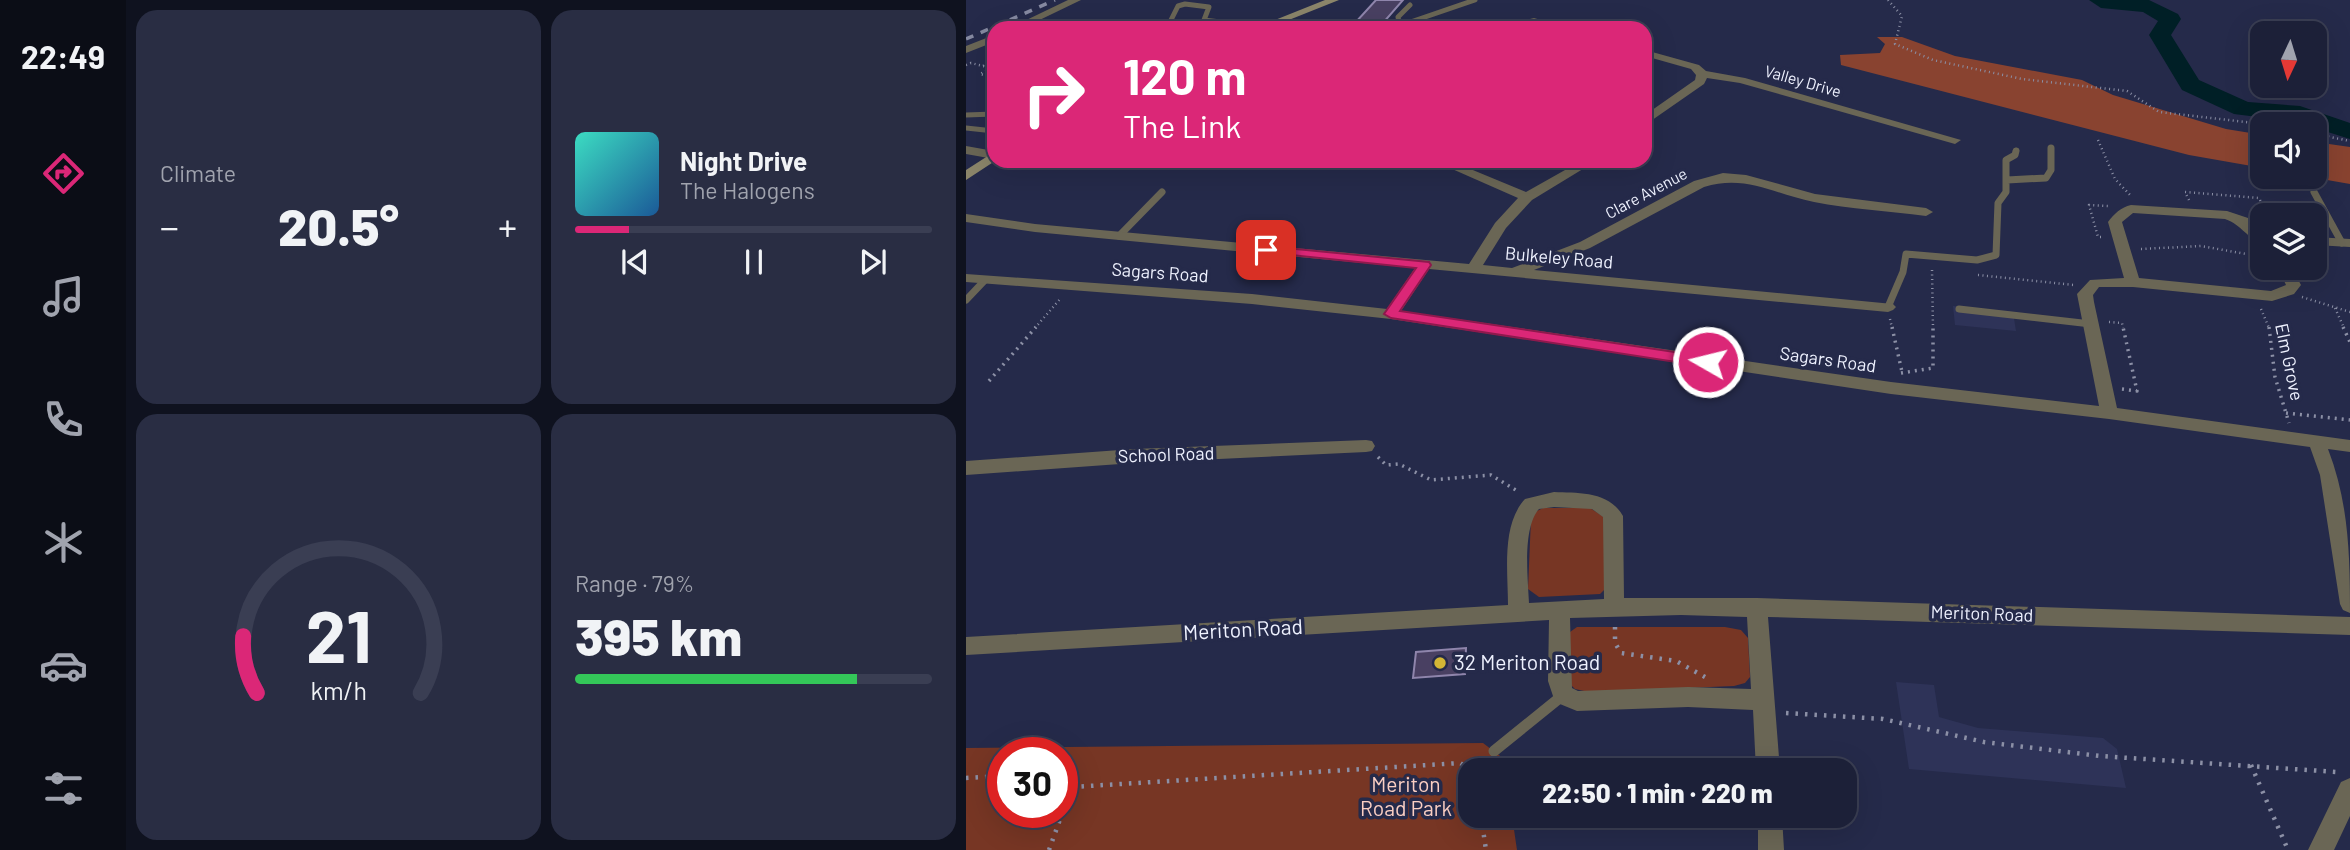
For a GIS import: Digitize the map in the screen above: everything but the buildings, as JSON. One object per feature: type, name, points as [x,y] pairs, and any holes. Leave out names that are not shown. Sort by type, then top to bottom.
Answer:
[{"type":"street","points":[[1030,21],[1076,0]]},
{"type":"street","points":[[1278,21],[1326,1]]},
{"type":"street","points":[[966,50],[987,41]]},
{"type":"street","name":"Valley Drive","points":[[1652,55],[1695,67],[1702,74],[1741,80],[1955,140]]},
{"type":"street","points":[[1652,116],[1700,82],[1702,74]]},
{"type":"street","points":[[966,150],[987,154]]},
{"type":"street","points":[[966,176],[987,161]]},
{"type":"street","points":[[1457,168],[1527,197]]},
{"type":"street","points":[[1472,270],[1500,226],[1527,197],[1578,168]]},
{"type":"street","name":"Clare Avenue","points":[[1513,273],[1585,244],[1649,213],[1699,184],[1723,177],[1746,179],[1814,198],[1926,212]]},
{"type":"street","points":[[2133,282],[2115,222],[2122,214],[2140,208],[2227,215],[2250,228]]},
{"type":"street","name":"Bulkeley Road","points":[[966,218],[1119,236],[1888,307]]},
{"type":"street","points":[[2327,242],[2346,243]]},
{"type":"street","points":[[1391,314],[1424,265]]},
{"type":"street","name":"Sagars Road","points":[[966,278],[1252,299],[1391,314],[1891,388],[2109,412],[2350,446]]},
{"type":"street","points":[[2109,412],[2085,294],[2090,288],[2102,281],[2133,282],[2272,296],[2290,291],[2294,285],[2291,280]]},
{"type":"street","points":[[2316,440],[2329,475],[2350,604]]},
{"type":"street","name":"School Road","points":[[966,468],[1120,456],[1366,446]]},
{"type":"street","points":[[1519,614],[1522,517],[1531,504],[1556,500],[1591,501],[1608,509],[1613,516],[1614,607]]},
{"type":"street","name":"Meriton Road","points":[[966,646],[1614,607],[1758,607],[2350,626]]},
{"type":"street","points":[[1758,607],[1767,758]]},
{"type":"street","points":[[1560,611],[1559,681],[1563,695],[1577,701],[1688,697],[1725,699],[1765,706]]},
{"type":"street","points":[[2321,850],[2350,790]]},
{"type":"street","points":[[1770,828],[1771,850]]},
{"type":"lane","points":[[1415,21],[1475,0]]},
{"type":"lane","points":[[1171,21],[1180,5],[1209,7],[1204,20],[1211,21]]},
{"type":"lane","points":[[1399,21],[1398,17],[1410,5]]},
{"type":"lane","points":[[966,115],[987,114]]},
{"type":"lane","points":[[966,128],[987,130]]},
{"type":"lane","points":[[2007,180],[2046,178],[2051,170],[2051,148]]},
{"type":"lane","points":[[1888,307],[1903,272],[1906,254],[1917,252],[1977,260],[1996,255],[1998,203],[2006,192],[2006,160],[2015,155],[2016,151]]},
{"type":"lane","points":[[1119,236],[1162,192]]},
{"type":"lane","points":[[2314,192],[2346,243]]},
{"type":"lane","points":[[966,300],[985,281]]},
{"type":"lane","points":[[1959,309],[2090,322]]},
{"type":"lane","points":[[1494,751],[1563,695]]},
{"type":"path","points":[[1888,0],[1902,16],[1895,44],[1933,60],[2022,79],[2127,91],[2159,112],[2250,122]]},
{"type":"path","points":[[966,65],[971,63],[987,67]]},
{"type":"path","points":[[983,66],[987,64]]},
{"type":"path","points":[[2327,136],[2350,141]]},
{"type":"path","points":[[2098,140],[2115,179],[2140,208]]},
{"type":"path","points":[[2194,212],[2185,192],[2259,198],[2261,203]]},
{"type":"path","points":[[2123,248],[2204,246],[2250,254]]},
{"type":"path","points":[[2056,283],[2080,285]]},
{"type":"path","points":[[989,381],[1071,286]]},
{"type":"path","points":[[2290,291],[2350,312]]},
{"type":"path","name":"Elm Grove","points":[[2256,294],[2271,332],[2275,377],[2292,438]]},
{"type":"path","points":[[1888,307],[1902,372]]},
{"type":"path","points":[[2335,307],[2350,342]]},
{"type":"path","points":[[2090,322],[2122,323],[2137,391],[2104,387]]},
{"type":"path","points":[[2286,413],[2350,420]]},
{"type":"path","points":[[1366,446],[1385,465],[1399,464],[1431,480],[1491,475],[1522,494],[1531,504]]},
{"type":"path","points":[[1614,607],[1615,643],[1621,653],[1678,660],[1698,670],[1725,699]]},
{"type":"path","points":[[1765,706],[1883,719],[1984,742],[2100,756],[2350,773]]},
{"type":"path","points":[[1078,787],[1458,763]]},
{"type":"path","points":[[2251,765],[2288,850]]},
{"type":"path","points":[[966,778],[987,777]]},
{"type":"path","points":[[1049,850],[1057,828]]},
{"type":"path","points":[[1483,828],[1486,850]]},
{"type":"shaded area","points":[[1877,37],[1902,37],[1955,56],[2082,80],[2113,95],[2226,129],[2250,133],[2250,166],[2189,155],[1841,65],[1840,55],[1880,53],[1885,44]]},
{"type":"shaded area","points":[[2327,144],[2350,147],[2350,184],[2327,180]]},
{"type":"shaded area","points":[[1953,306],[2013,312],[2016,331],[1955,325]]},
{"type":"shaded area","points":[[1896,682],[1934,685],[1939,717],[1978,728],[2103,738],[2117,749],[2126,788],[1909,769]]},
{"type":"green space","points":[[1543,508],[1590,508],[1604,517],[1605,589],[1600,594],[1539,597],[1528,589],[1531,518]]},
{"type":"green space","points":[[1577,627],[1725,627],[1741,630],[1748,638],[1750,677],[1745,683],[1734,686],[1589,692],[1575,689],[1568,682],[1570,632]]},
{"type":"green space","name":"Meriton Road Park","points":[[1483,743],[1503,758],[1458,758],[1458,828],[1514,828],[1517,850],[966,850],[966,748],[987,748],[987,828],[1078,828],[1078,747]]},
{"type":"waterway","points":[[2099,0],[2108,4],[2148,6],[2170,19],[2160,35],[2190,85],[2243,109],[2300,114],[2350,131]]},
{"type":"railway","points":[[1007,21],[1055,0]]},
{"type":"railway","points":[[966,39],[987,30]]},
{"type":"place","name":"32 Meriton Road","points":[[1440,663]]},
{"type":"route","points":[[1266,250],[1424,265],[1391,314],[1708,362]]}]
